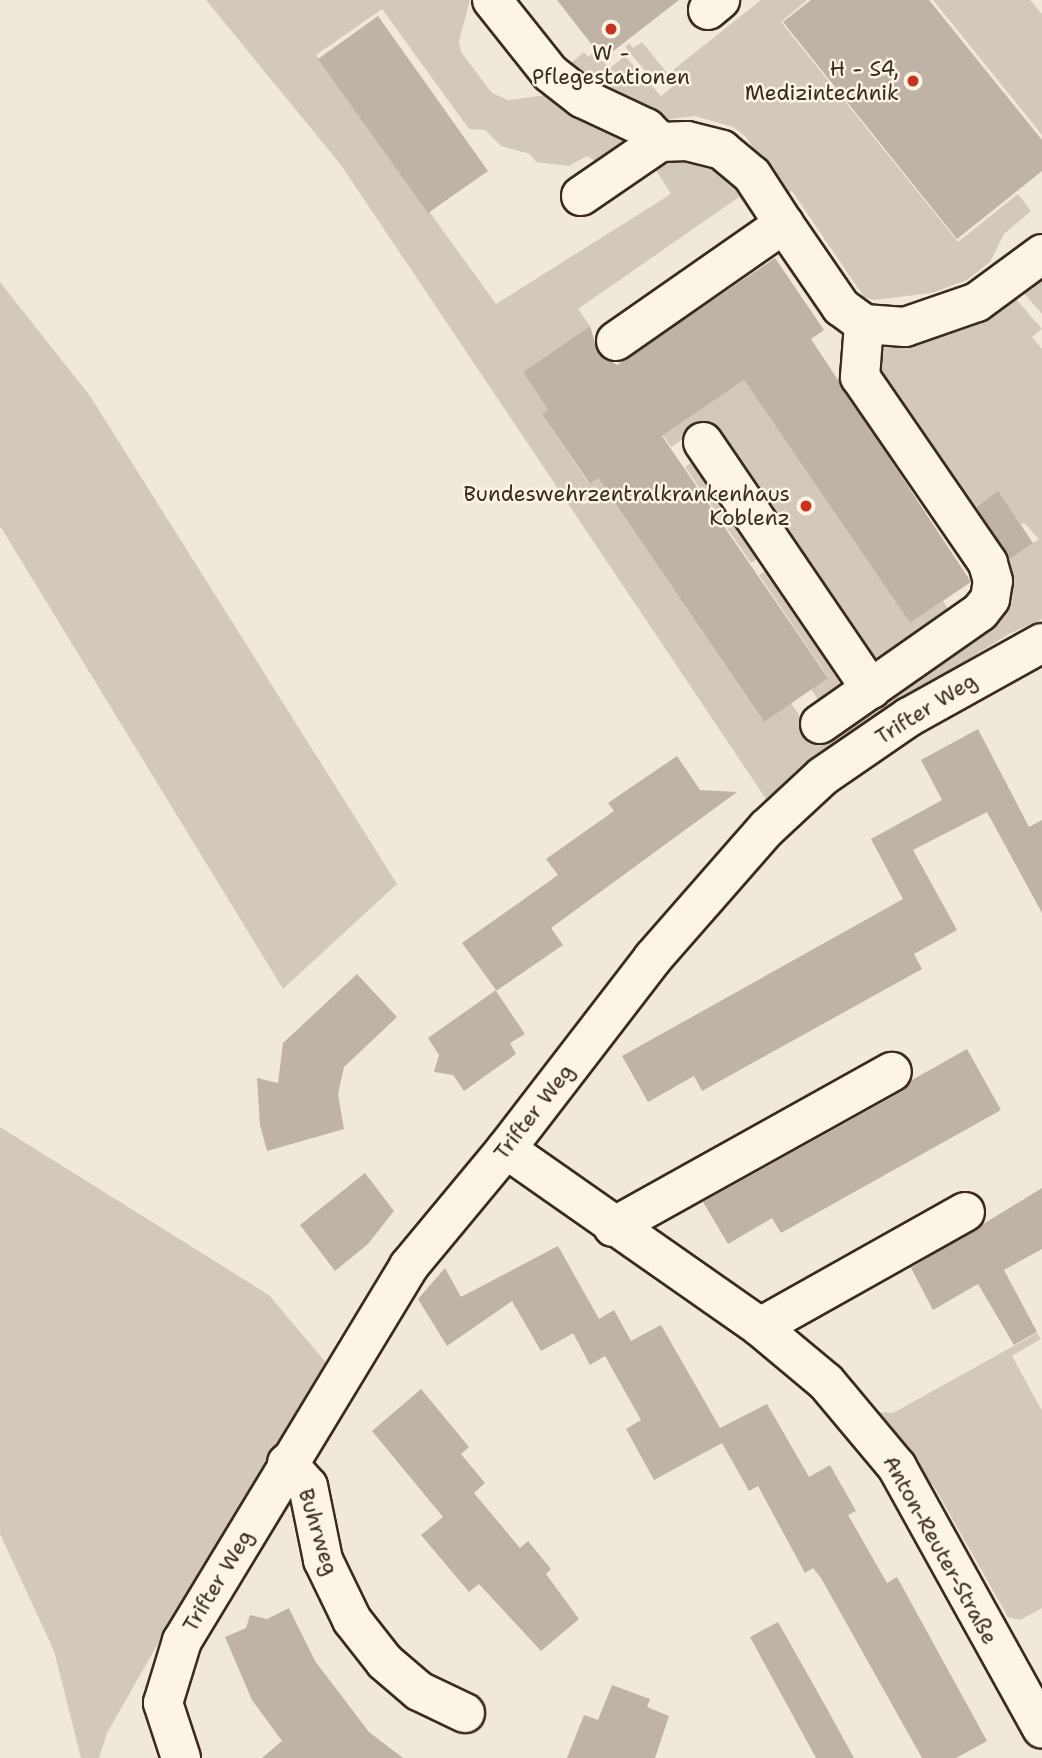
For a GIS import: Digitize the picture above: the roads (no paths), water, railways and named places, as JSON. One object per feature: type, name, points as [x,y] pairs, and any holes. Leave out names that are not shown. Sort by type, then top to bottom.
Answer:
[{"type":"street","points":[[492,0],[550,73],[582,98],[646,128],[660,142]]},
{"type":"street","points":[[581,196],[660,142],[687,141],[722,150],[752,175],[841,307],[864,324],[905,327],[977,302],[1042,254]]},
{"type":"street","points":[[616,341],[784,224]]},
{"type":"street","points":[[821,724],[980,612],[990,599],[993,581],[988,563],[860,377],[864,324]]},
{"type":"street","points":[[703,442],[871,689]]},
{"type":"street","name":"Trifter Weg","points":[[181,1758],[163,1703],[182,1641],[409,1266],[506,1149],[653,958],[767,828],[823,776],[909,717],[1037,654]]},
{"type":"street","points":[[613,1227],[892,1072]]},
{"type":"street","name":"Anton-Reuter-Straße","points":[[506,1149],[613,1227],[760,1327],[825,1382],[897,1467],[1042,1729]]},
{"type":"street","points":[[760,1327],[965,1212]]},
{"type":"street","name":"Buhrweg","points":[[287,1464],[308,1486],[323,1560],[352,1620],[385,1662],[419,1691],[465,1713]]},
{"type":"place","name":"W - Pflegestationen","points":[[611,29]]},
{"type":"place","name":"H - S4, Medizintechnik","points":[[913,81]]},
{"type":"place","name":"Bundeswehrzentralkrankenhaus Koblenz","points":[[806,506]]}]
